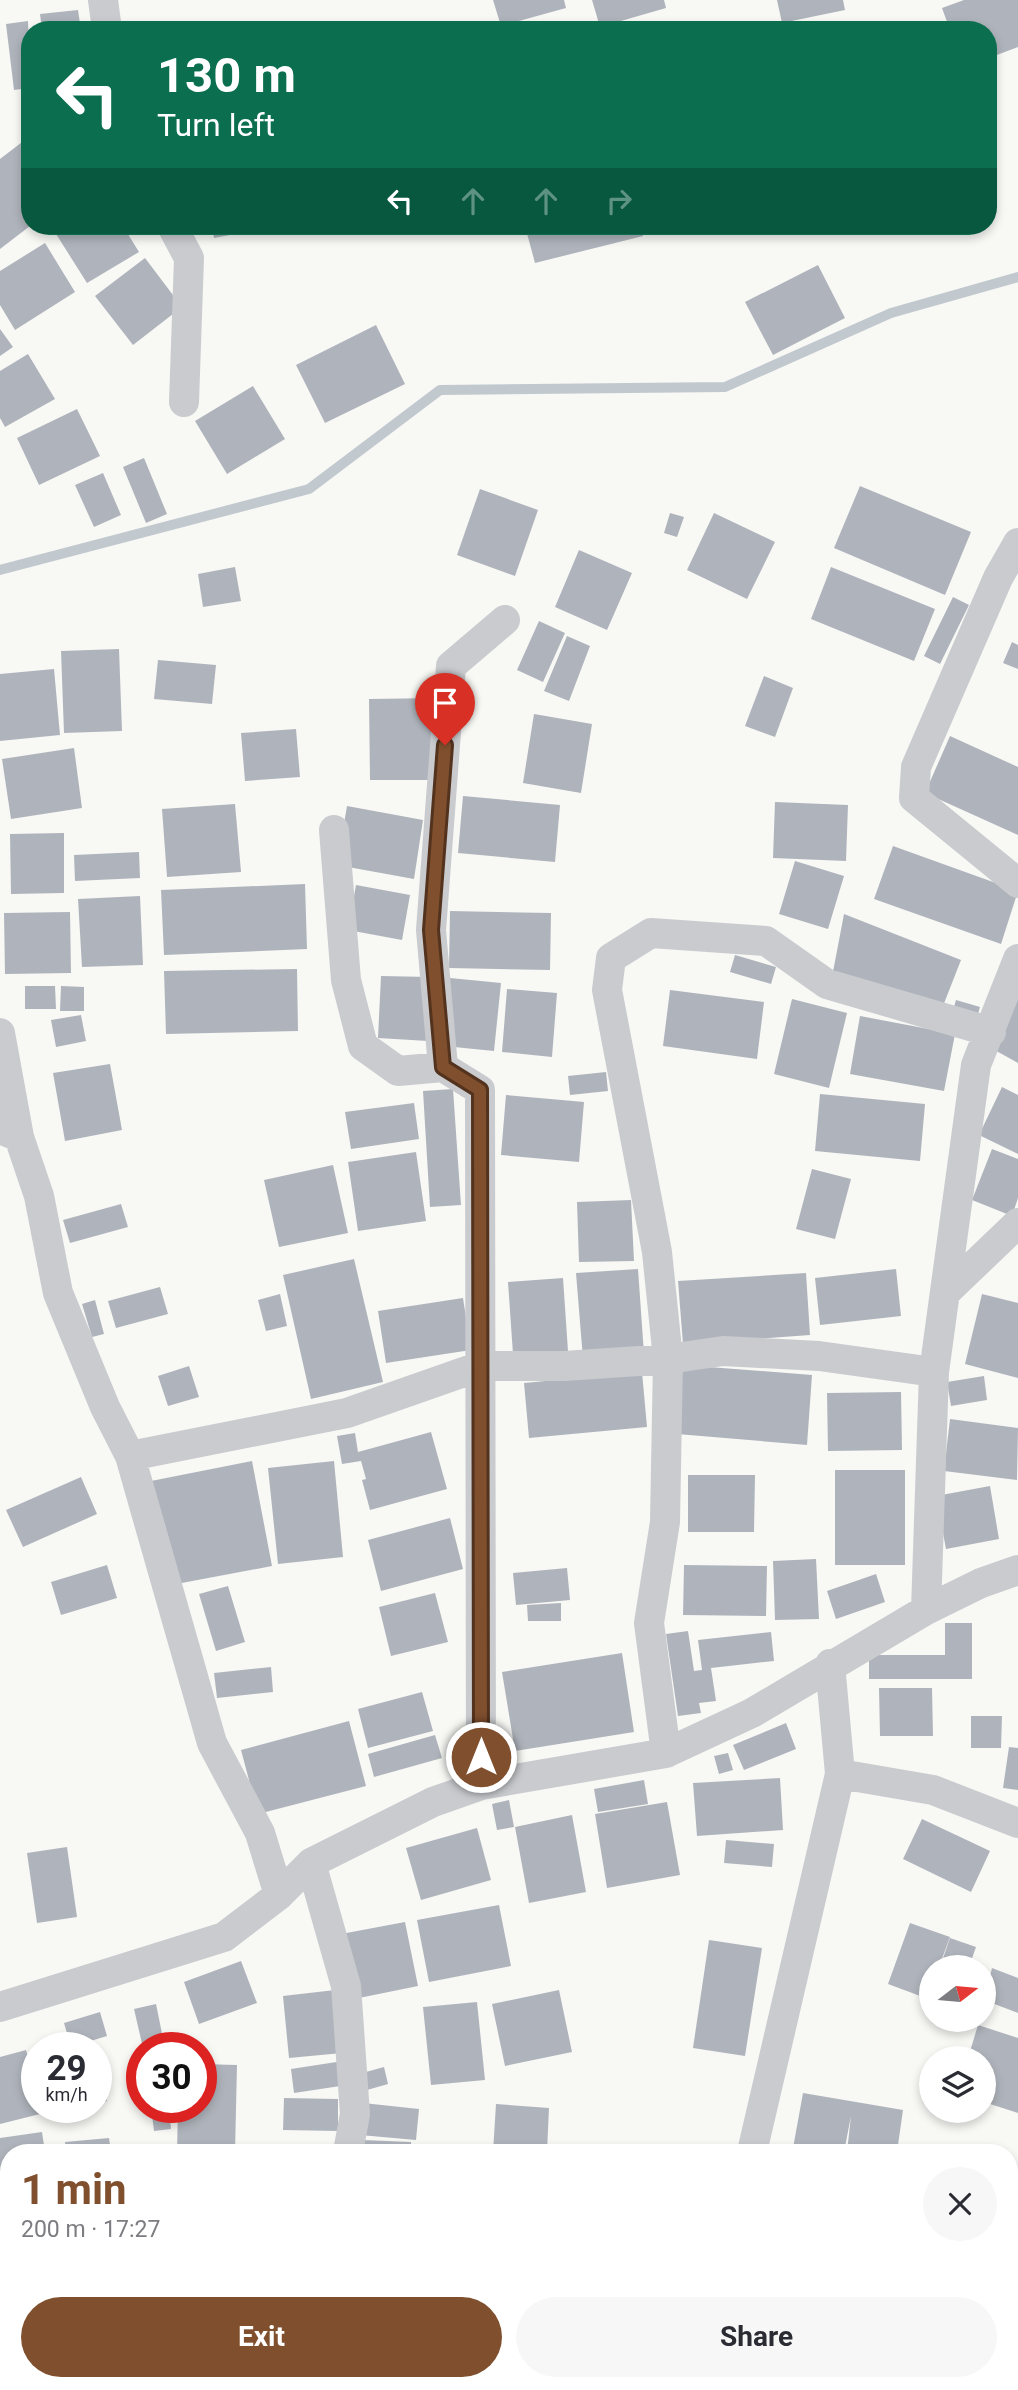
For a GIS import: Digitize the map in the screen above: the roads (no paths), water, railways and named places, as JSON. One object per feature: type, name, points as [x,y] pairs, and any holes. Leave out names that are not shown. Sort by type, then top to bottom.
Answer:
[{"type":"street","points":[[103,0],[106,21]]},
{"type":"street","points":[[177,235],[189,258],[184,402]]},
{"type":"street","points":[[1018,543],[998,578],[916,767],[914,798],[1018,883]]},
{"type":"street","points":[[443,1067],[431,930],[451,666],[505,620]]},
{"type":"street","points":[[334,830],[346,980],[363,1046],[398,1071],[443,1067],[480,1090],[481,1785]]},
{"type":"street","points":[[666,1753],[649,1623],[665,1522],[668,1359],[657,1252],[607,990],[611,958],[650,933],[766,941],[827,984],[991,1032]]},
{"type":"street","points":[[926,1610],[934,1372],[976,1065],[1018,959]]},
{"type":"street","points":[[0,1033],[9,1133],[39,1196],[58,1293],[105,1407],[130,1455],[212,1743],[260,1833],[279,1895]]},
{"type":"street","points":[[946,1292],[1018,1223]]},
{"type":"street","points":[[130,1455],[347,1413],[481,1366],[564,1366],[668,1359],[723,1351],[791,1354],[934,1372]]},
{"type":"street","points":[[0,2007],[223,1937],[279,1895],[311,1863],[433,1802],[481,1785],[666,1753],[752,1713],[830,1664],[926,1610],[981,1583],[1018,1570]]},
{"type":"street","points":[[754,2144],[840,1774],[830,1664]]},
{"type":"street","points":[[840,1774],[933,1790],[1018,1823]]},
{"type":"street","points":[[311,1863],[346,1986],[355,2114],[349,2144]]},
{"type":"waterway","points":[[0,570],[309,489],[440,390],[725,387],[891,313],[1018,277]]}]
